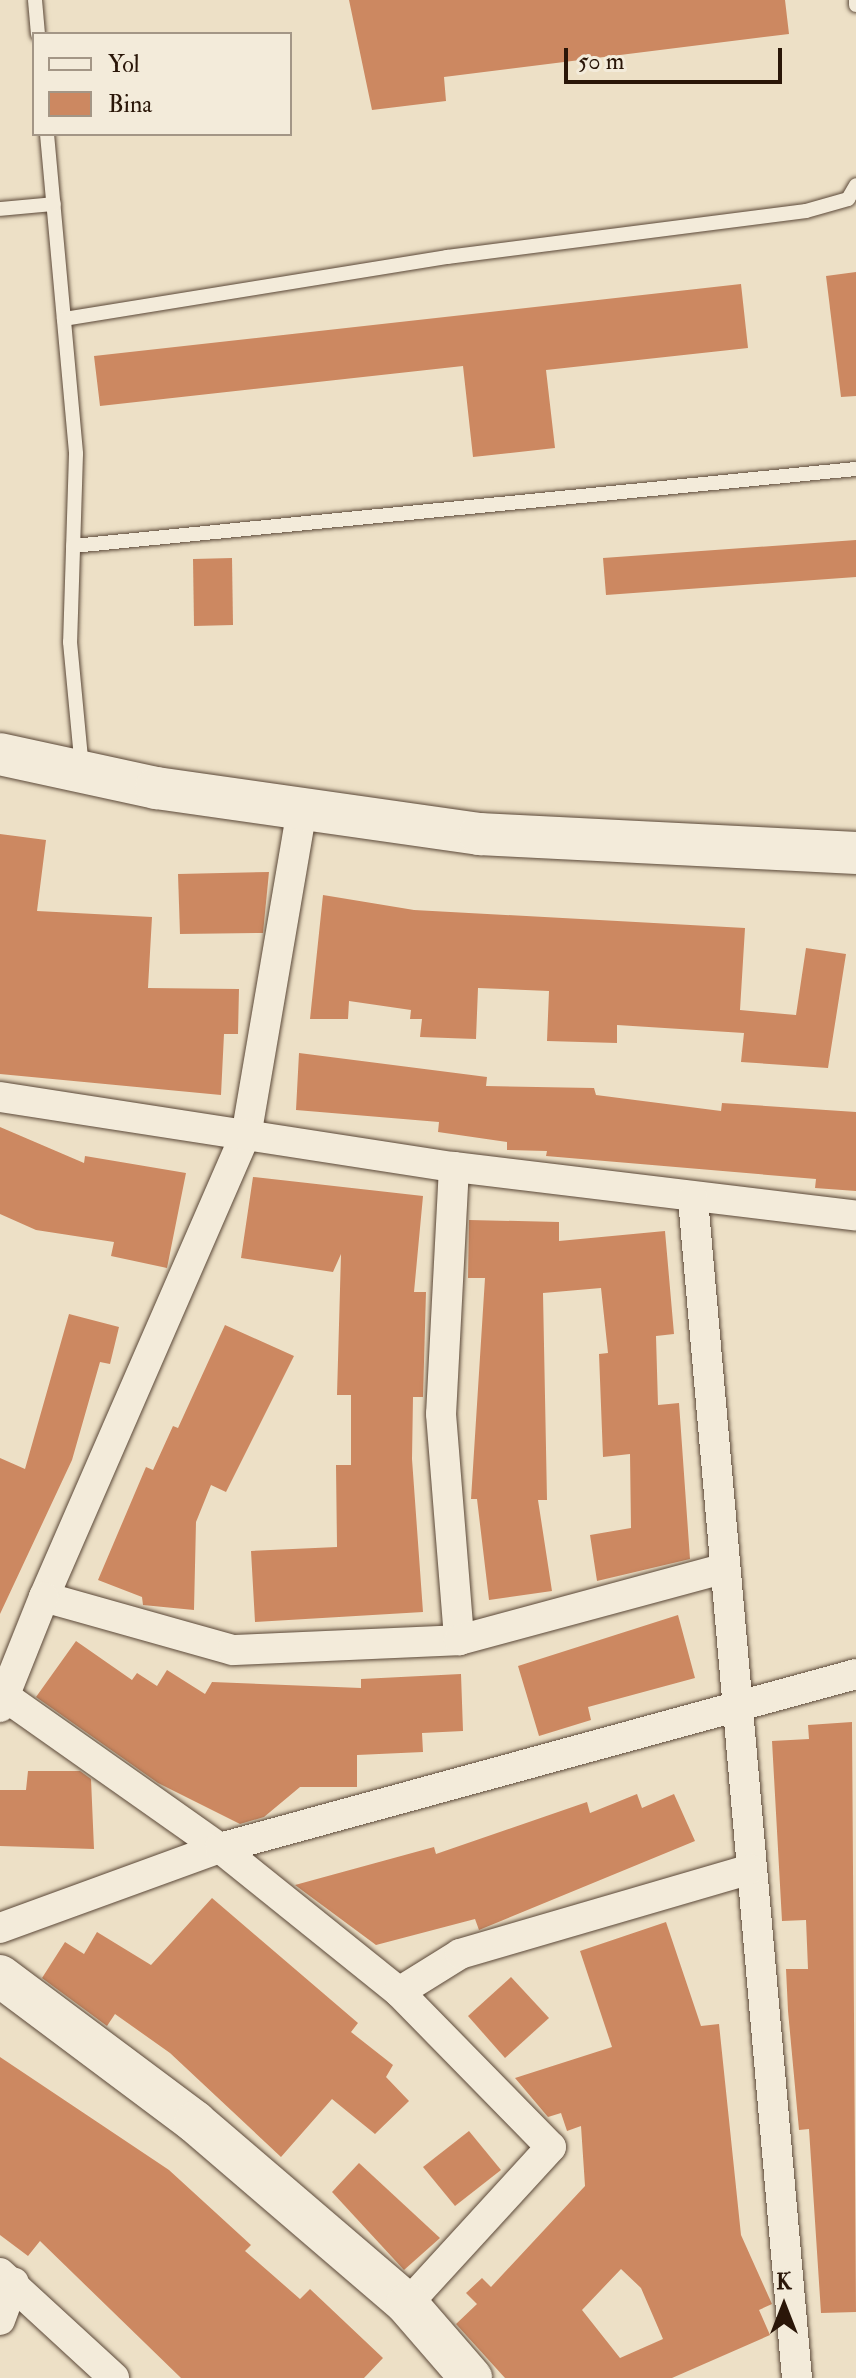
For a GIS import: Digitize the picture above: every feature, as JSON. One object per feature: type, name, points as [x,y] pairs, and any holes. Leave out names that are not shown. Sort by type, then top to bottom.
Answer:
[{"type":"main road","points":[[0,754],[82,772],[302,809],[480,834],[856,853]]},
{"type":"main road","points":[[0,1976],[195,2122],[407,2304],[471,2378]]},
{"type":"street","points":[[302,809],[247,1131],[2,1699],[220,1848],[399,1992],[551,2147],[407,2304]]},
{"type":"street","points":[[0,1097],[247,1131],[454,1167],[693,1199],[856,1216]]},
{"type":"street","points":[[454,1167],[441,1414],[459,1640]]},
{"type":"street","points":[[693,1199],[733,1707],[797,2378]]},
{"type":"street","points":[[44,1597],[233,1650],[459,1640],[722,1569]]},
{"type":"street","points":[[0,1928],[220,1848],[856,1674]]},
{"type":"street","points":[[399,1992],[460,1954],[750,1869]]},
{"type":"street","points":[[0,2320],[7,2278]]},
{"type":"street","points":[[7,2278],[114,2378]]},
{"type":"lane","points":[[35,0],[38,32]]},
{"type":"lane","points":[[47,136],[76,454],[70,642],[82,772]]},
{"type":"lane","points":[[64,319],[447,257],[806,211],[848,199],[856,185]]},
{"type":"lane","points":[[0,209],[54,204]]},
{"type":"lane","points":[[73,546],[856,469]]},
{"type":"building","points":[[349,0],[785,0],[789,34],[444,77],[446,101],[372,110]]},
{"type":"building","points":[[856,272],[856,396],[841,397],[826,276]]},
{"type":"building","points":[[741,284],[748,348],[546,370],[555,448],[473,457],[463,366],[100,406],[94,356]]},
{"type":"building","points":[[856,540],[856,577],[606,595],[603,558]]},
{"type":"building","points":[[232,558],[233,625],[194,626],[193,559]]},
{"type":"building","points":[[0,834],[46,840],[37,911],[152,917],[148,988],[239,989],[238,1034],[224,1034],[221,1095],[0,1074]]},
{"type":"building","points":[[269,872],[263,933],[180,934],[178,874]]},
{"type":"building","points":[[323,895],[414,910],[745,928],[740,1010],[796,1015],[806,948],[846,954],[828,1068],[741,1062],[744,1033],[617,1025],[617,1043],[547,1041],[549,991],[478,988],[476,1039],[420,1037],[422,1019],[410,1019],[411,1010],[349,1001],[348,1019],[310,1019]]},
{"type":"building","points":[[299,1053],[487,1077],[486,1086],[594,1088],[596,1095],[721,1111],[722,1103],[856,1112],[856,1191],[815,1188],[816,1179],[546,1156],[547,1151],[507,1150],[507,1142],[438,1132],[439,1122],[296,1110]]},
{"type":"building","points":[[0,1127],[84,1163],[85,1156],[186,1173],[167,1268],[111,1256],[114,1242],[36,1230],[0,1214]]},
{"type":"building","points":[[253,1177],[423,1196],[414,1292],[426,1292],[423,1397],[413,1397],[412,1459],[423,1612],[255,1622],[251,1551],[337,1547],[336,1465],[351,1465],[351,1395],[337,1395],[341,1254],[333,1272],[241,1258]]},
{"type":"building","points":[[469,1220],[559,1222],[559,1241],[665,1231],[674,1334],[656,1336],[658,1405],[679,1403],[690,1559],[597,1581],[590,1535],[631,1528],[630,1454],[603,1457],[599,1354],[608,1353],[601,1288],[543,1293],[547,1500],[538,1500],[552,1591],[489,1600],[477,1499],[471,1499],[485,1278],[468,1278]]},
{"type":"building","points":[[69,1314],[119,1327],[110,1364],[100,1362],[72,1460],[0,1614],[0,1458],[25,1469]]},
{"type":"building","points":[[225,1325],[294,1356],[226,1492],[211,1485],[196,1522],[194,1610],[143,1605],[142,1597],[98,1580],[146,1467],[153,1470],[173,1426],[178,1428]]},
{"type":"building","points":[[678,1615],[695,1678],[588,1707],[591,1720],[539,1736],[518,1666]]},
{"type":"building","points":[[76,1641],[132,1680],[137,1673],[157,1686],[167,1670],[205,1694],[212,1682],[361,1688],[361,1679],[461,1674],[463,1731],[422,1733],[423,1752],[357,1755],[357,1787],[300,1787],[264,1817],[240,1824],[158,1783],[36,1697]]},
{"type":"building","points":[[852,1722],[856,2312],[821,2313],[809,2129],[799,2130],[786,1969],[808,1969],[806,1920],[782,1921],[772,1741],[809,1739],[808,1725]]},
{"type":"building","points":[[28,1771],[80,1771],[91,1779],[94,1849],[0,1846],[0,1790],[26,1790]]},
{"type":"building","points":[[637,1794],[642,1808],[674,1794],[695,1841],[479,1930],[475,1919],[376,1945],[295,1885],[434,1847],[436,1854],[587,1802],[590,1813]]},
{"type":"building","points":[[212,1898],[358,2023],[351,2032],[393,2065],[386,2077],[409,2101],[375,2134],[332,2099],[281,2157],[170,2053],[115,2014],[107,2026],[42,1978],[65,1942],[84,1954],[97,1932],[151,1965]]},
{"type":"building","points":[[666,1922],[701,2026],[719,2024],[741,2235],[772,2304],[759,2310],[770,2335],[672,2378],[505,2378],[456,2324],[477,2304],[466,2293],[482,2278],[491,2287],[585,2186],[581,2126],[567,2131],[561,2113],[548,2117],[515,2078],[612,2047],[580,1951]],"holes":[[[621,2269],[641,2288],[663,2339],[620,2358],[582,2310]]]},
{"type":"building","points":[[511,1977],[549,2018],[505,2058],[468,2016]]},
{"type":"building","points":[[0,2057],[169,2170],[251,2245],[245,2251],[300,2299],[310,2289],[383,2358],[364,2378],[181,2378],[40,2241],[28,2256],[0,2235]]},
{"type":"building","points":[[469,2131],[501,2170],[455,2206],[423,2167]]},
{"type":"building","points":[[359,2163],[440,2238],[404,2270],[332,2192]]}]
